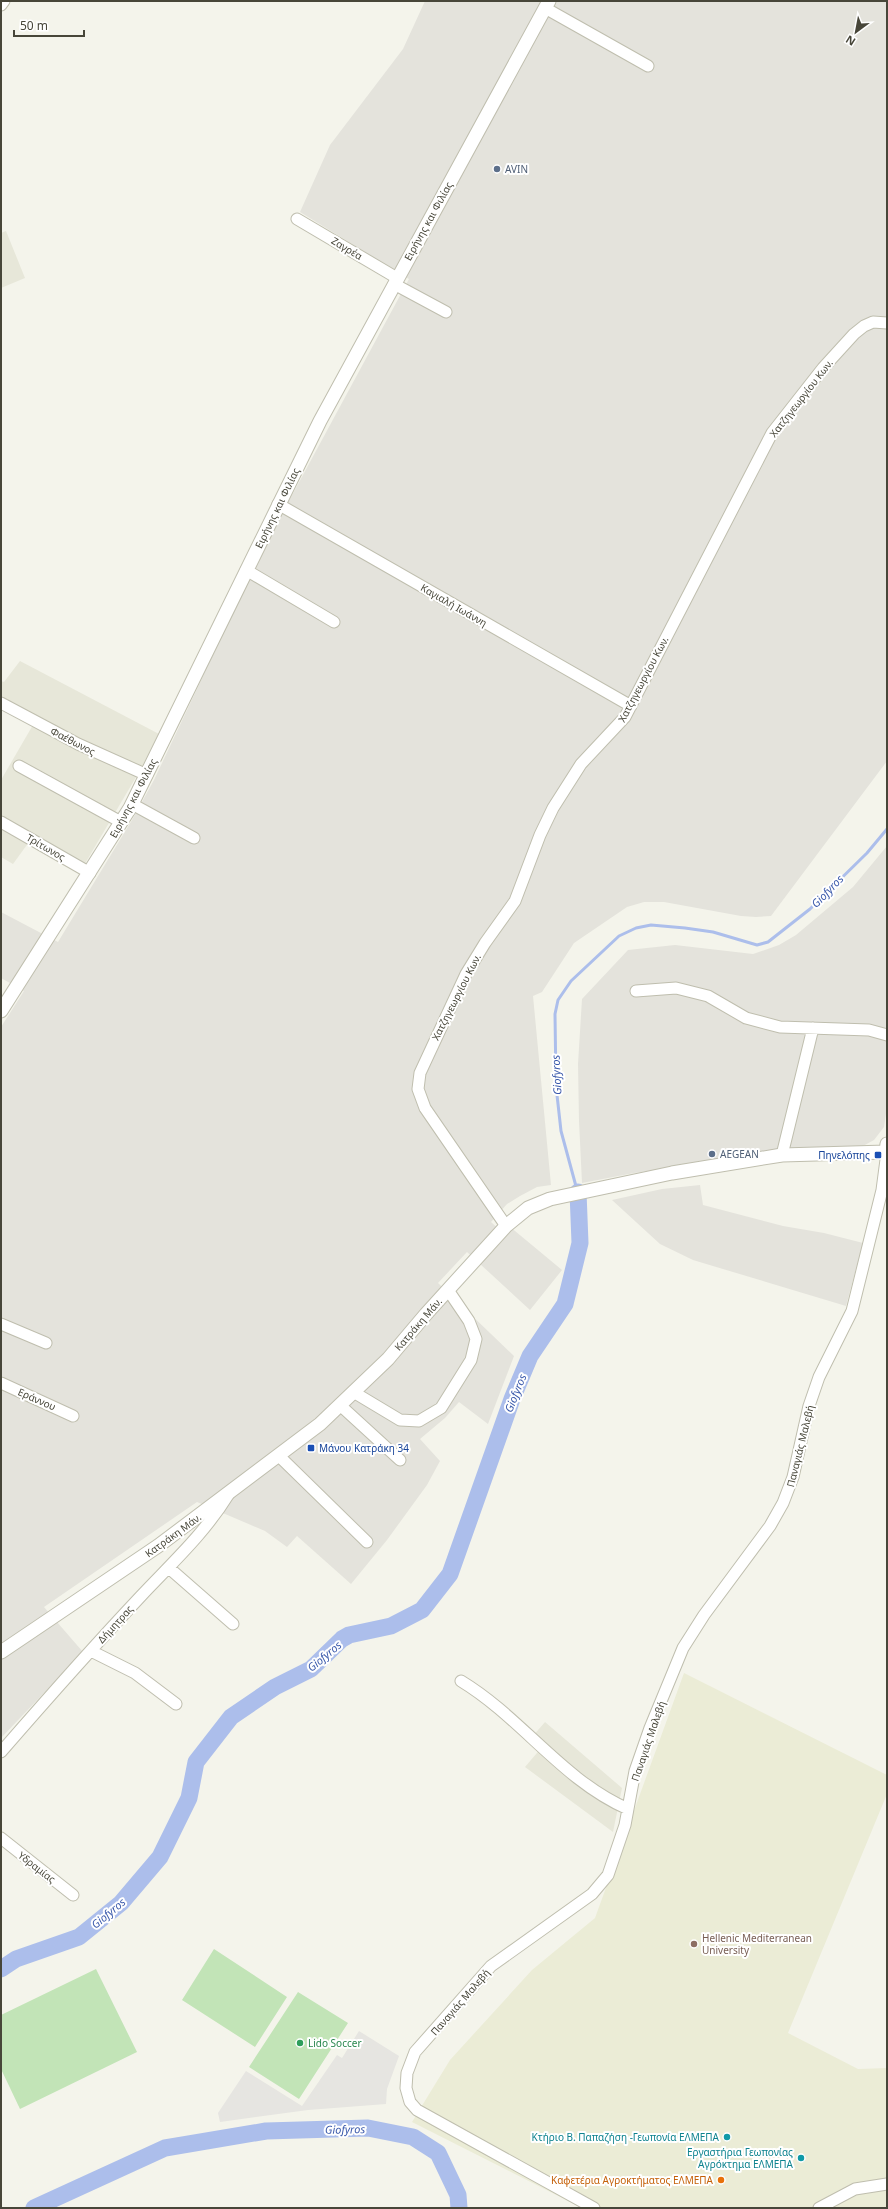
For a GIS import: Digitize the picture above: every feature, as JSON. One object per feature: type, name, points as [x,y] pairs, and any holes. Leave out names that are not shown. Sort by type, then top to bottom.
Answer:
[{"type":"street","points":[[1,5],[4,1]]},
{"type":"street","points":[[547,5],[648,66]]},
{"type":"street","name":"Ειρήνης και Φιλίας","points":[[1,1011],[90,873],[132,804],[278,504],[396,281],[547,5]]},
{"type":"street","name":"Ζαγρέα","points":[[297,219],[446,312]]},
{"type":"street","name":"Χατζηγεωργίου Κων.","points":[[506,1226],[425,1108],[419,1093],[418,1076],[466,974],[515,901],[540,835],[559,798],[581,764],[617,727],[631,706],[776,428],[854,334],[864,326],[873,322],[887,323]]},
{"type":"street","name":"Καγιαλή Ιωάννη","points":[[278,504],[631,706]]},
{"type":"street","points":[[246,570],[334,622]]},
{"type":"street","name":"Φαέθωνος","points":[[1,703],[78,744],[147,775]]},
{"type":"street","points":[[20,766],[121,822]]},
{"type":"street","points":[[132,804],[194,838]]},
{"type":"street","name":"Τρίτωνος","points":[[1,822],[90,873]]},
{"type":"street","points":[[636,991],[676,988],[708,996],[746,1018],[780,1027],[870,1030],[887,1035]]},
{"type":"street","points":[[782,1155],[813,1028]]},
{"type":"street","name":"Κατράκη Μάν.","points":[[1,1652],[137,1561],[228,1495],[341,1406],[388,1359],[506,1226],[528,1208],[550,1199],[672,1173],[782,1155],[887,1149]]},
{"type":"street","name":"Παναγιάς Μαλεβή","points":[[594,2208],[417,2110],[410,2102],[406,2088],[407,2073],[415,2052],[491,1966],[592,1894],[608,1875],[614,1860],[628,1809],[636,1771],[650,1728],[683,1648],[704,1615],[770,1526],[783,1503],[793,1477],[809,1406],[819,1377],[852,1311],[882,1190],[887,1149]]},
{"type":"street","points":[[355,1393],[400,1420],[419,1421],[441,1408],[472,1360],[476,1339],[469,1321],[448,1290]]},
{"type":"street","points":[[1,1324],[46,1343]]},
{"type":"street","name":"Εράννου","points":[[1,1383],[73,1416]]},
{"type":"street","points":[[341,1406],[400,1460]]},
{"type":"street","points":[[279,1456],[367,1542]]},
{"type":"street","name":"Δήμητρας","points":[[1,1752],[142,1594],[169,1568],[213,1519],[228,1495]]},
{"type":"street","points":[[169,1568],[233,1624]]},
{"type":"street","points":[[91,1651],[134,1673],[176,1704]]},
{"type":"street","points":[[461,1681],[481,1693],[579,1781],[612,1802],[628,1809]]},
{"type":"street","name":"Υδραμίας","points":[[1,1838],[73,1895]]},
{"type":"street","points":[[819,2208],[855,2189],[887,2184]]},
{"type":"shaded area","points":[[425,1],[887,1],[887,761],[771,916],[741,916],[664,902],[644,902],[627,907],[574,943],[542,992],[533,996],[551,1185],[537,1187],[507,1204],[491,1222],[503,1233],[509,1226],[562,1270],[530,1310],[467,1252],[438,1283],[514,1356],[488,1424],[459,1402],[445,1418],[420,1439],[440,1461],[427,1485],[387,1540],[351,1584],[297,1536],[287,1547],[265,1531],[197,1502],[44,1607],[83,1652],[1,1738],[1,1027],[24,991],[1,978],[1,912],[58,942],[132,820],[154,780],[264,547],[409,279],[300,212],[330,145],[403,49]]},
{"type":"shaded area","points":[[6,231],[25,278],[1,288],[1,233]]},
{"type":"shaded area","points":[[20,661],[159,734],[142,767],[80,872],[29,842],[13,864],[1,857],[1,780],[37,718],[1,698],[1,681],[4,682]]},
{"type":"shaded area","points":[[887,846],[887,1107],[884,1127],[874,1140],[863,1146],[796,1149],[634,1173],[582,1183],[578,1064],[582,999],[628,950],[675,945],[753,954],[779,945],[796,935],[853,887]]},
{"type":"shaded area","points":[[700,1185],[703,1205],[783,1226],[824,1233],[863,1243],[846,1306],[693,1260],[660,1244],[612,1200],[662,1189]]},
{"type":"shaded area","name":"Hellenic Mediterranean University","points":[[684,1673],[887,1775],[887,1794],[788,2033],[858,2069],[887,2068],[887,2208],[582,2208],[412,2122],[450,2060],[532,1970],[595,1918]]},
{"type":"shaded area","points":[[545,1722],[622,1788],[613,1832],[525,1767],[542,1747],[532,1737]]},
{"type":"shaded area","points":[[359,2031],[399,2056],[387,2089],[386,2104],[308,2110],[220,2122],[218,2113],[246,2071],[302,2106],[337,2055],[342,2058]]},
{"type":"green space","points":[[214,1949],[287,1997],[255,2047],[182,2000]]},
{"type":"green space","points":[[96,1969],[137,2052],[20,2109],[1,2069],[1,2015]]},
{"type":"green space","name":"Lido Soccer","points":[[298,1992],[348,2023],[299,2099],[249,2067]]},
{"type":"waterway","name":"Giofyros","points":[[577,1190],[561,1131],[556,1086],[555,1014],[558,1000],[571,981],[619,936],[636,928],[651,925],[713,932],[757,945],[768,942],[810,909],[867,853],[887,829]]},
{"type":"waterway","name":"Giofyros","points":[[1,1969],[16,1959],[79,1937],[121,1903],[160,1857],[189,1798],[196,1762],[231,1717],[275,1687],[311,1669],[342,1639],[349,1635],[391,1626],[422,1610],[450,1574],[512,1399],[530,1356],[565,1304],[580,1243],[578,1192]]},
{"type":"waterway","name":"Giofyros","points":[[34,2208],[165,2148],[266,2131],[368,2128],[413,2137],[438,2153],[458,2195],[459,2208]]},
{"type":"place","name":"AVIN","points":[[497,169]]},
{"type":"place","name":"AEGEAN","points":[[712,1154]]},
{"type":"place","name":"Πηνελόπης","points":[[878,1155]]},
{"type":"place","name":"Μάνου Κατράκη 34","points":[[311,1448]]},
{"type":"place","name":"Hellenic Mediterranean University","points":[[694,1944]]},
{"type":"place","name":"Lido Soccer","points":[[300,2043]]},
{"type":"place","name":"Κτήριο Β. Παπαζήση -Γεωπονία ΕΛΜΕΠΑ","points":[[727,2137]]},
{"type":"place","name":"Εργαστήρια Γεωπονίας Αγρόκτημα ΕΛΜΕΠΑ","points":[[801,2158]]},
{"type":"place","name":"Καφετέρια Αγροκτήματος ΕΛΜΕΠΑ","points":[[721,2180]]}]
